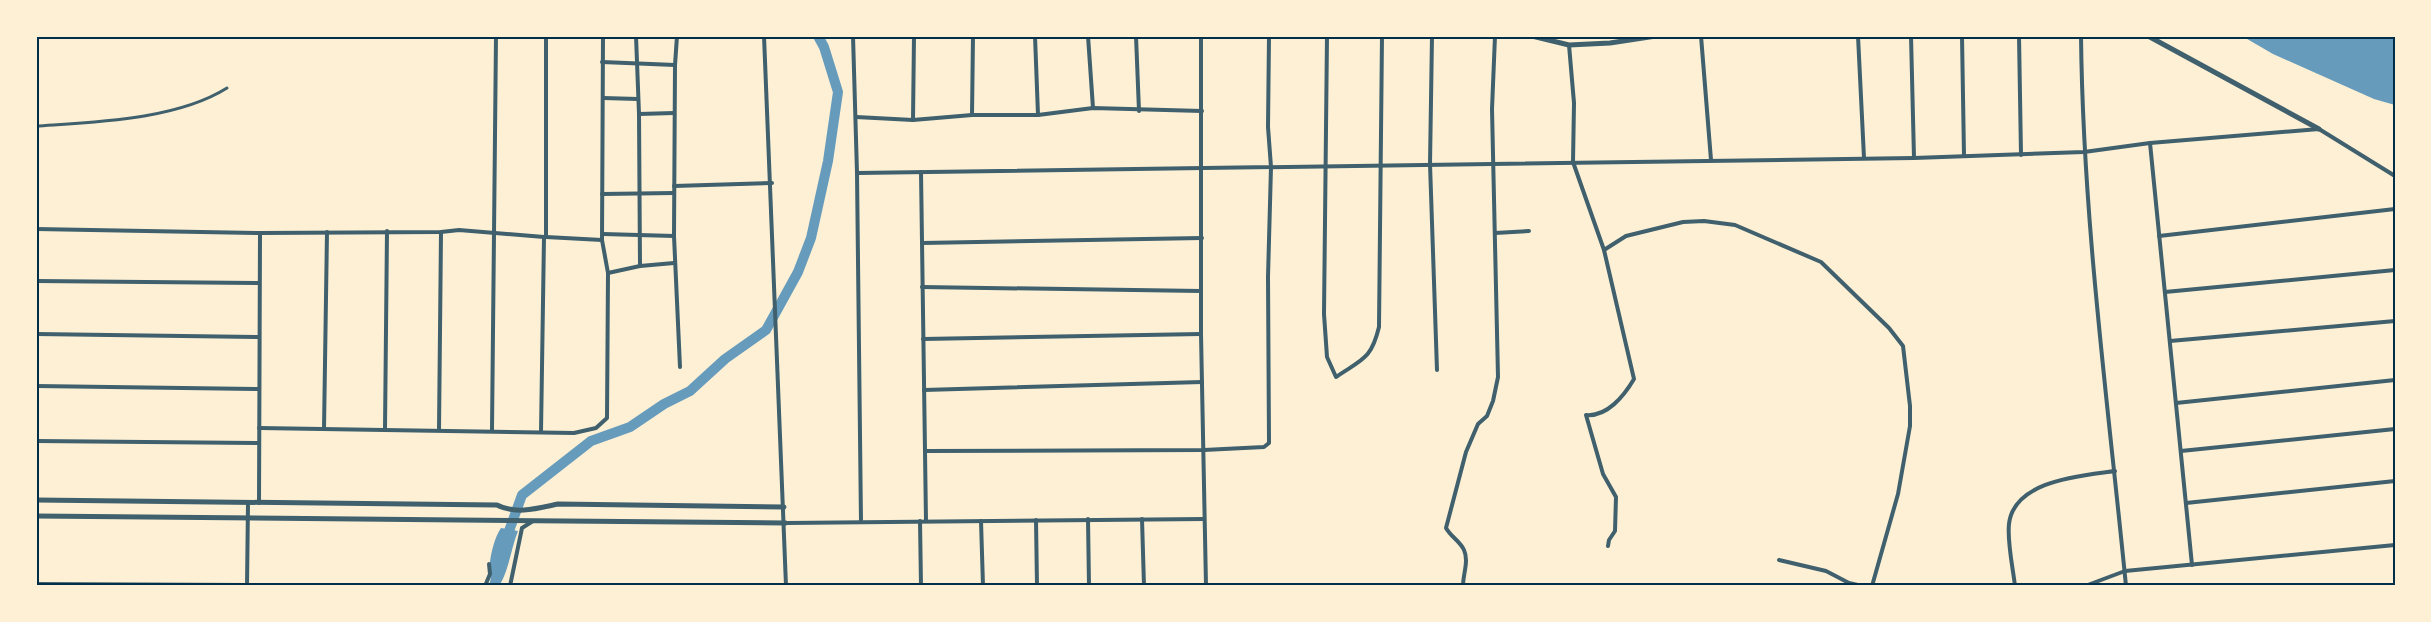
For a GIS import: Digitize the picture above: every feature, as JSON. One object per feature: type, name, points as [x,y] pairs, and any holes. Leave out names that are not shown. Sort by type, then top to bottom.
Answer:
[{"type":"street","points":[[492,430],[496,36]]},
{"type":"street","points":[[541,432],[545,237],[546,36]]},
{"type":"street","points":[[259,428],[492,430],[574,433],[596,428],[606,418],[608,273],[602,240],[603,36]]},
{"type":"street","points":[[636,36],[639,114],[640,266]]},
{"type":"street","points":[[677,36],[674,113],[674,263],[680,367]]},
{"type":"street","points":[[764,36],[772,183],[773,280],[786,522],[786,586]]},
{"type":"street","points":[[853,36],[857,173],[861,522]]},
{"type":"street","points":[[913,120],[914,36]]},
{"type":"street","points":[[972,36],[972,115]]},
{"type":"street","points":[[1035,36],[1038,115]]},
{"type":"street","points":[[1088,36],[1093,108]]},
{"type":"street","points":[[1136,36],[1139,111]]},
{"type":"street","points":[[1201,36],[1201,334],[1206,586]]},
{"type":"street","points":[[925,451],[1204,450],[1264,447],[1269,442],[1268,277],[1271,167],[1268,127],[1269,36]]},
{"type":"street","points":[[1328,36],[1325,166],[1325,338],[1327,357],[1336,377],[1366,358],[1380,327],[1382,36]]},
{"type":"street","points":[[1432,36],[1430,164],[1437,370]]},
{"type":"street","points":[[1463,586],[1466,560],[1464,550],[1446,528],[1466,452],[1478,424],[1487,416],[1493,401],[1498,377],[1495,163],[1492,109],[1495,36]]},
{"type":"street","points":[[1532,36],[1569,46],[1610,43],[1656,36]]},
{"type":"street","points":[[1701,36],[1711,160]]},
{"type":"street","points":[[1858,36],[1864,158]]},
{"type":"street","points":[[1911,36],[1914,158]]},
{"type":"street","points":[[1962,36],[1964,156]]},
{"type":"street","points":[[2019,36],[2021,154]]},
{"type":"street","points":[[2081,36],[2084,152],[2095,287],[2126,586]]},
{"type":"street","points":[[2148,36],[2319,128],[2395,176]]},
{"type":"street","points":[[1569,46],[1574,104],[1573,162],[1604,250],[1634,379],[1627,391],[1620,396],[1611,408],[1597,416],[1586,415],[1603,474],[1616,497],[1615,531],[1609,540],[1608,546]]},
{"type":"street","points":[[602,62],[675,65]]},
{"type":"street","points":[[36,126],[91,123],[157,113],[208,100],[226,88]]},
{"type":"street","points":[[603,98],[638,99]]},
{"type":"street","points":[[856,118],[913,120],[972,115],[1038,115],[1093,108],[1202,112]]},
{"type":"street","points":[[639,114],[674,113]]},
{"type":"street","points":[[857,173],[1914,158],[2084,152],[2150,143],[2319,128]]},
{"type":"street","points":[[2150,143],[2192,565]]},
{"type":"street","points":[[921,172],[926,521]]},
{"type":"street","points":[[674,186],[772,183]]},
{"type":"street","points":[[602,194],[674,193]]},
{"type":"street","points":[[2159,236],[2395,209]]},
{"type":"street","points":[[1604,250],[1626,236],[1683,222],[1704,221],[1735,225],[1820,262],[1889,328],[1903,346],[1910,406],[1910,426],[1898,494],[1872,586]]},
{"type":"street","points":[[36,229],[260,233],[441,232],[458,230],[602,240]]},
{"type":"street","points":[[385,429],[387,231]]},
{"type":"street","points":[[1495,233],[1529,231]]},
{"type":"street","points":[[324,428],[326,232]]},
{"type":"street","points":[[439,430],[441,232]]},
{"type":"street","points":[[258,503],[260,233]]},
{"type":"street","points":[[603,234],[674,236]]},
{"type":"street","points":[[922,243],[1202,238]]},
{"type":"street","points":[[608,273],[640,266],[674,263]]},
{"type":"street","points":[[2165,292],[2395,270]]},
{"type":"street","points":[[36,281],[259,283]]},
{"type":"street","points":[[922,287],[1201,291]]},
{"type":"street","points":[[2170,341],[2395,321]]},
{"type":"street","points":[[36,334],[259,336]]},
{"type":"street","points":[[923,339],[1201,334]]},
{"type":"street","points":[[2176,403],[2395,380]]},
{"type":"street","points":[[924,390],[1202,382]]},
{"type":"street","points":[[36,386],[258,389]]},
{"type":"street","points":[[2181,451],[2395,429]]},
{"type":"street","points":[[36,441],[259,443]]},
{"type":"street","points":[[2015,586],[2009,524],[2014,507],[2026,493],[2062,480],[2115,471]]},
{"type":"street","points":[[2186,503],[2395,481]]},
{"type":"street","points":[[36,500],[497,505],[508,509],[534,510],[558,504],[784,507]]},
{"type":"street","points":[[36,584],[247,586],[248,503]]},
{"type":"street","points":[[497,505],[497,518]]},
{"type":"street","points":[[36,516],[505,518],[786,522],[1204,518]]},
{"type":"street","points":[[510,586],[522,528],[537,519]]},
{"type":"street","points":[[1088,519],[1089,586]]},
{"type":"street","points":[[1142,519],[1144,586]]},
{"type":"street","points":[[982,520],[982,586]]},
{"type":"street","points":[[1036,520],[1037,586]]},
{"type":"street","points":[[920,521],[921,586]]},
{"type":"street","points":[[2085,586],[2125,571],[2395,544]]},
{"type":"street","points":[[1778,560],[1826,572],[1849,583],[1862,586]]},
{"type":"street","points":[[485,586],[490,574],[489,564]]},
{"type":"water","points":[[2242,36],[2395,36],[2395,105],[2374,99],[2273,54]]},
{"type":"water","points":[[501,528],[518,531],[508,566],[499,586],[488,586],[491,577],[491,554]]},
{"type":"waterway","points":[[505,542],[522,495],[591,441],[630,427],[664,404],[690,391],[725,359],[766,330],[798,272],[811,238],[828,161],[838,92],[824,47],[818,36]]}]
